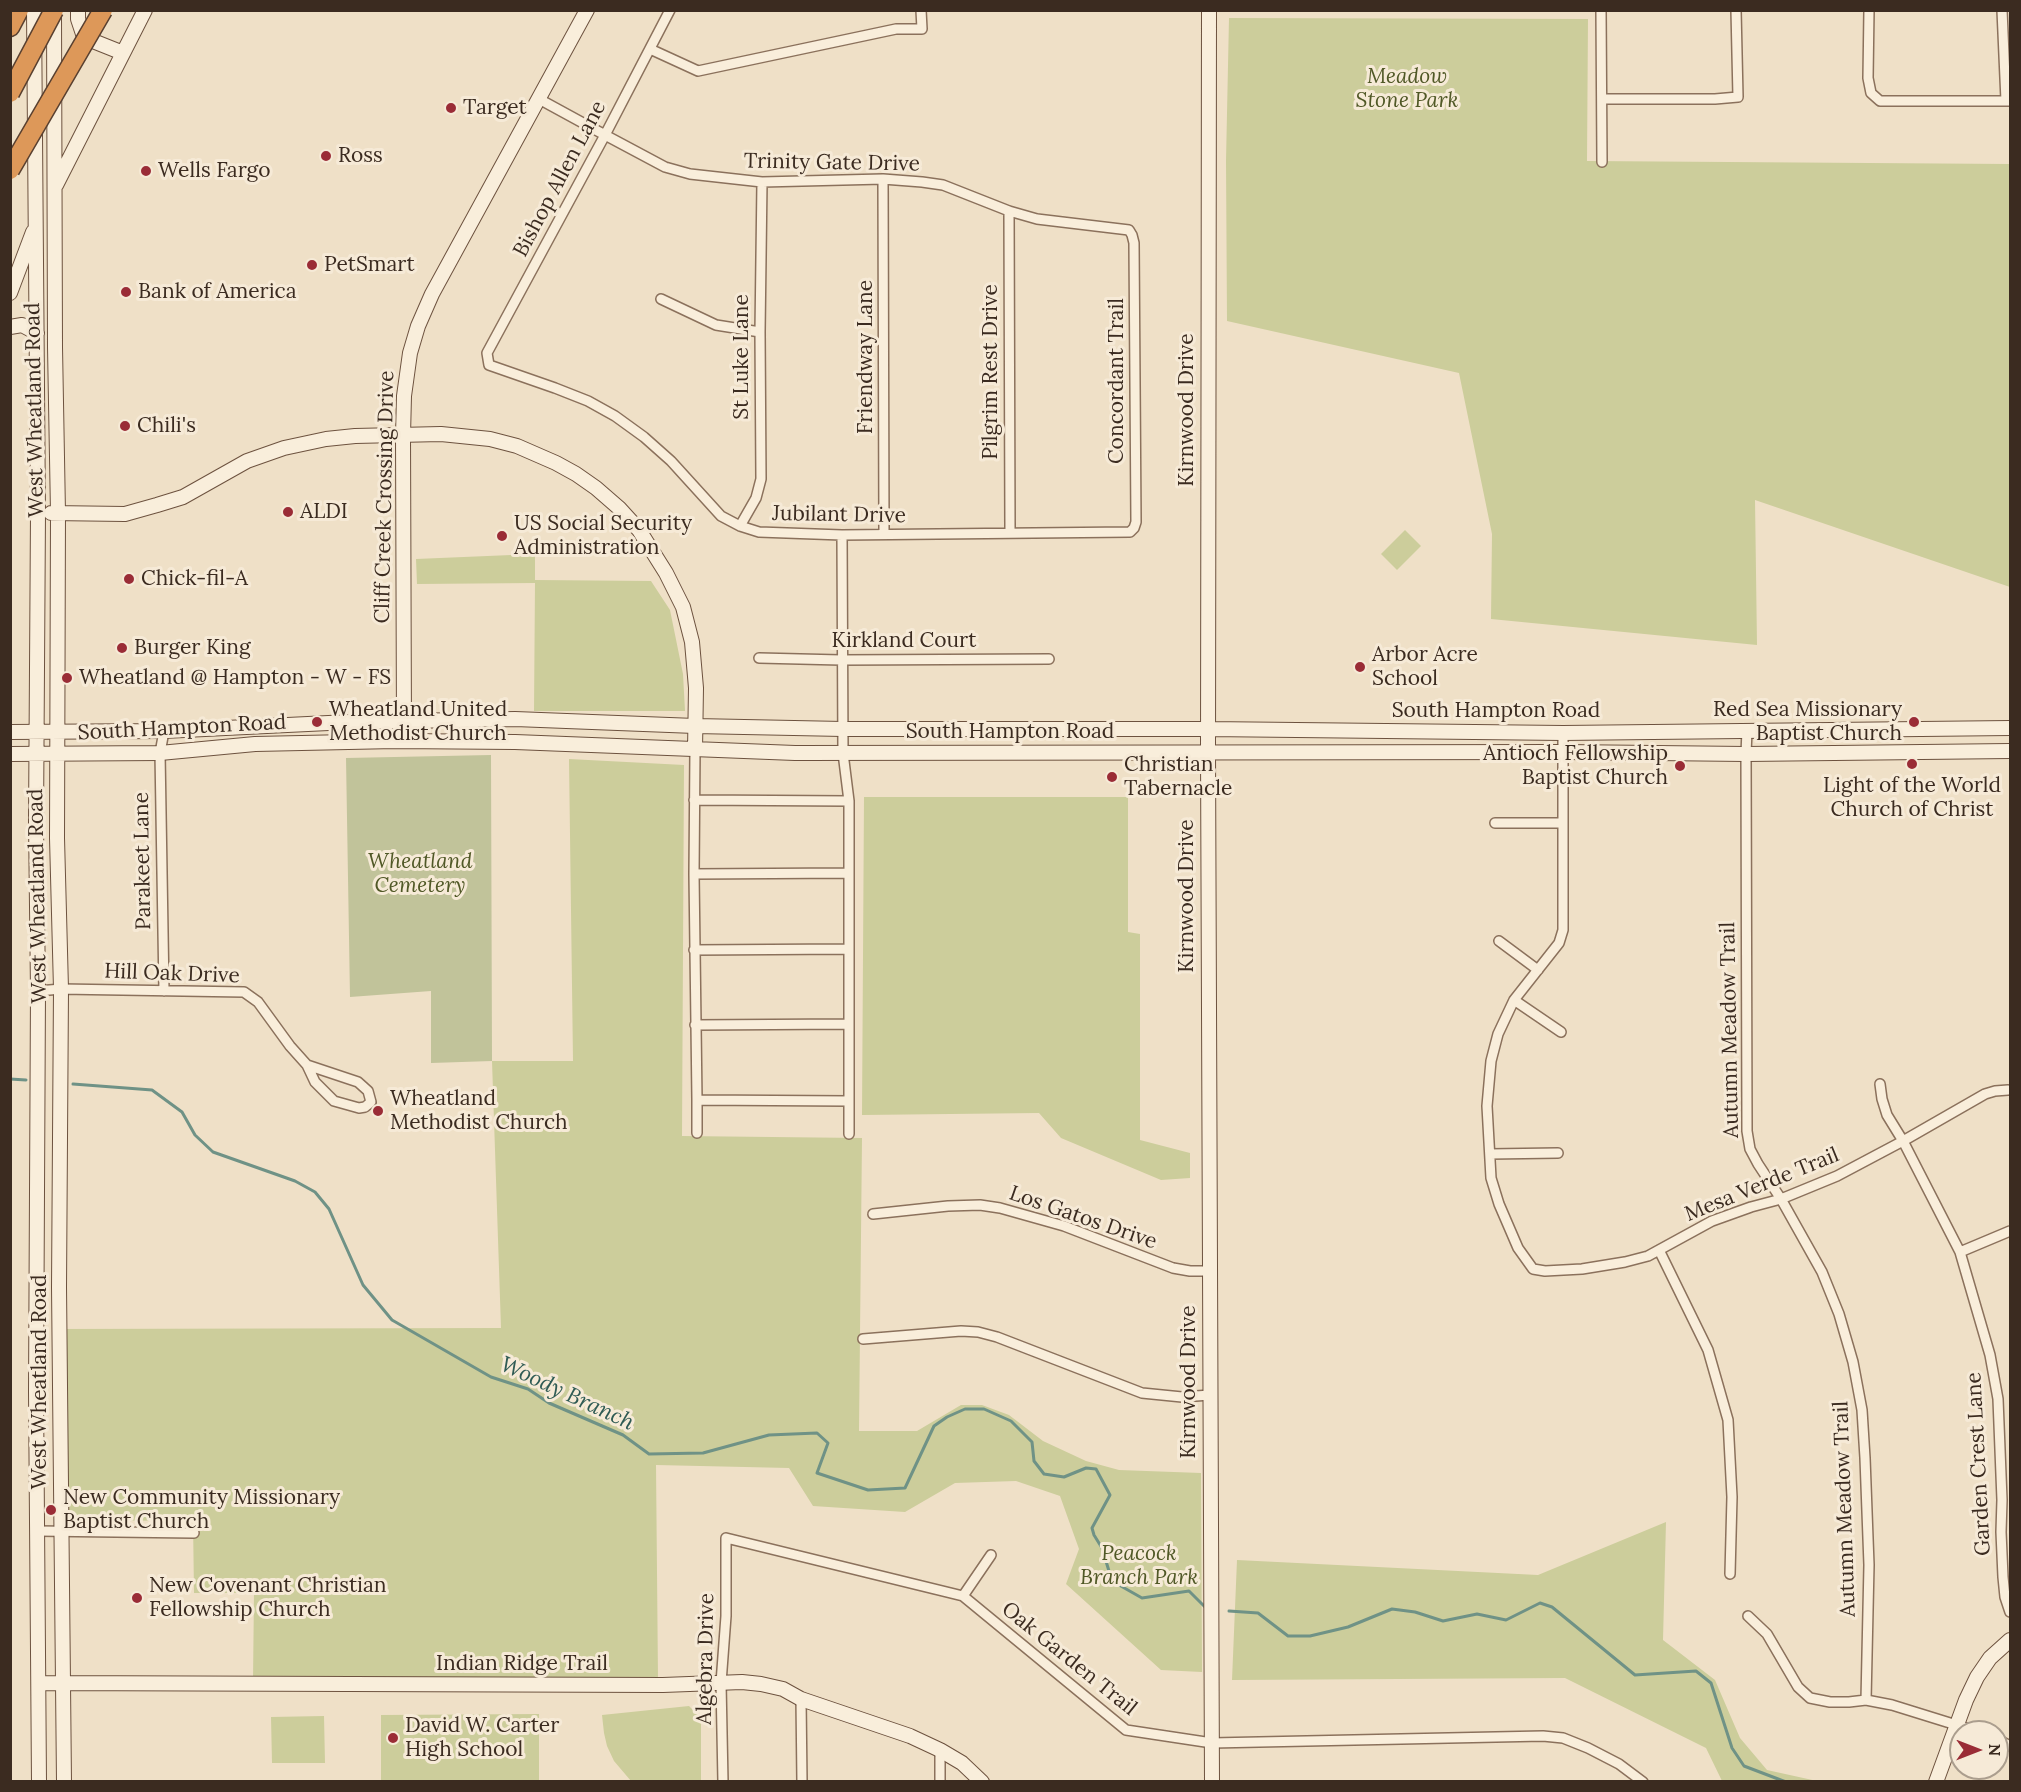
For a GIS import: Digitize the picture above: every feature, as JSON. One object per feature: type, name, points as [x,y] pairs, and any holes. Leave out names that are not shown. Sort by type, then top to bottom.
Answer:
[{"type":"highway","points":[[10,27],[19,10]]},
{"type":"highway","points":[[10,93],[54,10]]},
{"type":"highway","points":[[10,170],[102,10]]},
{"type":"main road","name":"West Wheatland Road","points":[[34,10],[38,513],[39,1782]]},
{"type":"main road","name":"West Wheatland Road","points":[[54,10],[64,1782]]},
{"type":"main road","points":[[78,10],[78,19],[83,34],[93,41],[123,53]]},
{"type":"main road","points":[[10,293],[36,224],[145,10]]},
{"type":"main road","name":"Cliff Creek Crossing Drive","points":[[404,741],[403,435],[408,363],[418,326],[432,294],[587,10]]},
{"type":"main road","name":"Kirnwood Drive","points":[[1209,10],[1208,752],[1212,1782]]},
{"type":"main road","points":[[34,97],[41,113],[46,146],[54,155],[69,160]]},
{"type":"main road","points":[[10,327],[22,325],[37,333]]},
{"type":"main road","points":[[38,513],[125,513],[183,497],[247,461],[284,448],[354,436],[441,434],[490,439],[517,446],[576,474],[619,508],[647,541],[666,573],[683,607],[692,642],[696,688],[695,750]]},
{"type":"main road","points":[[514,742],[515,720]]},
{"type":"main road","name":"South Hampton Road","points":[[10,732],[164,731],[286,724],[515,720],[843,729],[1208,729],[1563,733],[2010,728]]},
{"type":"main road","points":[[1994,728],[1994,751]]},
{"type":"main road","name":"South Hampton Road","points":[[10,754],[160,753],[255,744],[404,741],[514,742],[695,750],[843,753],[1746,754],[2010,751]]},
{"type":"main road","points":[[37,1244],[60,1244]]},
{"type":"main road","points":[[1958,1720],[1977,1677],[1990,1658],[2010,1640]]},
{"type":"main road","name":"Indian Ridge Trail","points":[[39,1683],[760,1684],[783,1689],[801,1699],[910,1736],[962,1763],[982,1782]]},
{"type":"main road","points":[[1936,1782],[1949,1746]]},
{"type":"street","name":"Bishop Allen Lane","points":[[489,365],[487,352],[670,10]]},
{"type":"street","points":[[650,49],[698,71],[896,29],[922,29],[921,10]]},
{"type":"street","points":[[1601,10],[1602,162]]},
{"type":"street","points":[[1602,99],[1738,97],[1737,10]]},
{"type":"street","points":[[1869,10],[1868,78],[1871,93],[1880,101],[1894,102],[2008,101],[2002,10]]},
{"type":"street","name":"Trinity Gate Drive","points":[[539,99],[665,167],[676,170],[703,176],[762,182],[883,179],[943,185],[1009,211],[1037,219],[1077,225],[1125,228],[1132,235]]},
{"type":"street","name":"Friendway Lane","points":[[883,179],[884,534]]},
{"type":"street","name":"St Luke Lane","points":[[740,526],[756,498],[761,479],[762,182]]},
{"type":"street","name":"Pilgrim Rest Drive","points":[[1009,211],[1010,532]]},
{"type":"street","name":"Concordant Trail","points":[[1132,235],[1136,522],[1134,528]]},
{"type":"street","points":[[661,299],[716,325],[760,332]]},
{"type":"street","name":"Jubilant Drive","points":[[489,365],[588,401],[615,416],[671,461],[713,510],[740,526],[767,533],[842,535],[1010,532],[1125,533],[1134,528]]},
{"type":"street","points":[[842,535],[843,753],[849,801],[849,1134]]},
{"type":"street","name":"Kirkland Court","points":[[759,658],[1049,659]]},
{"type":"street","name":"Autumn Meadow Trail","points":[[1747,730],[1747,1131],[1750,1149],[1781,1199],[1821,1272],[1839,1314],[1853,1362],[1862,1410],[1869,1565],[1866,1700]]},
{"type":"street","name":"Parakeet Lane","points":[[164,731],[160,753],[164,991]]},
{"type":"street","points":[[1558,1154],[1490,1154],[1487,1106],[1491,1061],[1498,1034],[1514,1000],[1559,943],[1563,930],[1563,733]]},
{"type":"street","points":[[695,750],[694,950],[697,1133]]},
{"type":"street","points":[[694,800],[849,801]]},
{"type":"street","points":[[1495,823],[1563,823]]},
{"type":"street","points":[[694,874],[849,873]]},
{"type":"street","points":[[1499,941],[1538,970]]},
{"type":"street","points":[[694,950],[848,949]]},
{"type":"street","name":"Hill Oak Drive","points":[[38,991],[61,989],[237,992],[250,995],[258,1002],[290,1047],[307,1065],[315,1082],[334,1101],[359,1108],[371,1102],[368,1091],[358,1082],[307,1065]]},
{"type":"street","points":[[1514,1000],[1561,1032]]},
{"type":"street","points":[[695,1025],[849,1024]]},
{"type":"street","name":"Garden Crest Lane","points":[[1880,1084],[1887,1115],[1903,1141],[1960,1252],[1990,1355],[1998,1399],[2003,1577],[2005,1597],[2010,1612]]},
{"type":"street","name":"Mesa Verde Trail","points":[[1490,1154],[1491,1178],[1499,1204],[1518,1248],[1533,1269],[1552,1271],[1625,1262],[1648,1256],[1712,1221],[1781,1199],[1837,1176],[1984,1094],[1995,1090],[2008,1090]]},
{"type":"street","points":[[697,1100],[849,1101]]},
{"type":"street","name":"Los Gatos Drive","points":[[873,1214],[948,1206],[980,1205],[1000,1208],[1064,1226],[1173,1268],[1210,1271]]},
{"type":"street","points":[[1960,1252],[2010,1231]]},
{"type":"street","points":[[1659,1250],[1708,1350],[1728,1420],[1732,1497],[1730,1574]]},
{"type":"street","points":[[863,1339],[961,1331],[978,1332],[998,1337],[1142,1393],[1182,1397],[1210,1395]]},
{"type":"street","points":[[38,1531],[194,1533]]},
{"type":"street","name":"Oak Garden Trail","points":[[726,1538],[963,1596],[1126,1730],[1212,1743],[1543,1736],[1563,1738],[1619,1764],[1643,1782]]},
{"type":"street","name":"Algebra Drive","points":[[723,1782],[721,1683],[726,1616],[726,1538]]},
{"type":"street","points":[[963,1596],[991,1555]]},
{"type":"street","points":[[1748,1616],[1767,1634],[1798,1687],[1810,1698],[1830,1702],[1866,1700],[1949,1722]]},
{"type":"street","points":[[801,1699],[802,1782]]},
{"type":"street","points":[[940,1750],[940,1782]]},
{"type":"green space","name":"Meadow Stone Park","points":[[1229,18],[1588,19],[1587,161],[2010,164],[2010,587],[1755,500],[1757,645],[1491,619],[1492,534],[1459,373],[1227,321],[1226,161]]},
{"type":"green space","points":[[1405,530],[1421,546],[1397,570],[1381,554]]},
{"type":"green space","points":[[535,554],[535,580],[651,581],[670,610],[683,674],[685,711],[534,711],[535,583],[417,584],[416,559]]},
{"type":"green space","name":"Wheatland Cemetery","points":[[491,755],[492,1061],[431,1063],[431,991],[350,997],[346,758]]},
{"type":"green space","name":"Peacock Branch Park","points":[[569,759],[684,765],[682,1136],[862,1138],[859,1431],[917,1431],[961,1405],[982,1405],[1009,1415],[1043,1441],[1086,1461],[1119,1470],[1201,1473],[1202,1672],[1161,1670],[1066,1584],[1079,1549],[1060,1496],[1016,1481],[955,1483],[905,1512],[813,1506],[789,1468],[656,1465],[658,1679],[253,1680],[254,1593],[194,1593],[193,1521],[56,1520],[55,1329],[501,1328],[492,1061],[573,1061]]},
{"type":"green space","points":[[864,797],[1128,797],[1128,932],[1140,934],[1140,1140],[1190,1153],[1190,1178],[1161,1180],[1061,1138],[1039,1113],[862,1115]]},
{"type":"green space","points":[[1666,1522],[1663,1640],[1715,1680],[1740,1738],[1767,1770],[1817,1781],[1722,1781],[1706,1748],[1565,1678],[1232,1680],[1237,1560],[1538,1575]]},
{"type":"green space","points":[[689,1706],[701,1718],[701,1781],[631,1781],[614,1761],[607,1746],[602,1715]]},
{"type":"green space","points":[[539,1714],[539,1781],[381,1781],[381,1715]]},
{"type":"green space","points":[[324,1716],[325,1763],[272,1763],[271,1717]]},
{"type":"waterway","name":"Woody Branch","points":[[10,1079],[26,1080]]},
{"type":"waterway","name":"Woody Branch","points":[[73,1084],[152,1090],[182,1112],[195,1135],[213,1152],[295,1181],[315,1192],[329,1209],[363,1285],[392,1320],[491,1377],[528,1389],[549,1403],[623,1435],[649,1454],[703,1453],[769,1435],[817,1433],[828,1443],[817,1473],[868,1490],[905,1488],[934,1426],[965,1409],[984,1409],[1011,1421],[1032,1442],[1034,1461],[1044,1474],[1064,1477],[1086,1468],[1096,1469],[1110,1495],[1092,1528],[1102,1548],[1112,1581],[1142,1598],[1189,1591],[1205,1607]]},
{"type":"waterway","name":"Woody Branch","points":[[1229,1611],[1258,1613],[1288,1636],[1310,1636],[1348,1627],[1392,1609],[1415,1612],[1443,1621],[1477,1614],[1506,1620],[1540,1603],[1552,1607],[1635,1675],[1696,1671],[1711,1683],[1732,1748],[1744,1766],[1786,1782]]},
{"type":"place","name":"Target","points":[[451,108]]},
{"type":"place","name":"Ross","points":[[326,156]]},
{"type":"place","name":"Wells Fargo","points":[[146,171]]},
{"type":"place","name":"PetSmart","points":[[312,265]]},
{"type":"place","name":"Bank of America","points":[[126,292]]},
{"type":"place","name":"Chili's","points":[[125,426]]},
{"type":"place","name":"ALDI","points":[[288,512]]},
{"type":"place","name":"US Social Security Administration","points":[[502,536]]},
{"type":"place","name":"Chick-fil-A","points":[[129,579]]},
{"type":"place","name":"Burger King","points":[[122,648]]},
{"type":"place","name":"Arbor Acre School","points":[[1360,667]]},
{"type":"place","name":"Wheatland @ Hampton - W - FS","points":[[67,678]]},
{"type":"place","name":"Wheatland United Methodist Church","points":[[317,722]]},
{"type":"place","name":"Red Sea Missionary Baptist Church","points":[[1914,722]]},
{"type":"place","name":"Light of the World Church of Christ","points":[[1912,764]]},
{"type":"place","name":"Antioch Fellowship Baptist Church","points":[[1680,766]]},
{"type":"place","name":"Christian Tabernacle","points":[[1112,777]]},
{"type":"place","name":"Wheatland Methodist Church","points":[[378,1111]]},
{"type":"place","name":"New Community Missionary Baptist Church","points":[[51,1510]]},
{"type":"place","name":"New Covenant Christian Fellowship Church","points":[[137,1598]]},
{"type":"place","name":"David W. Carter High School","points":[[393,1738]]}]
